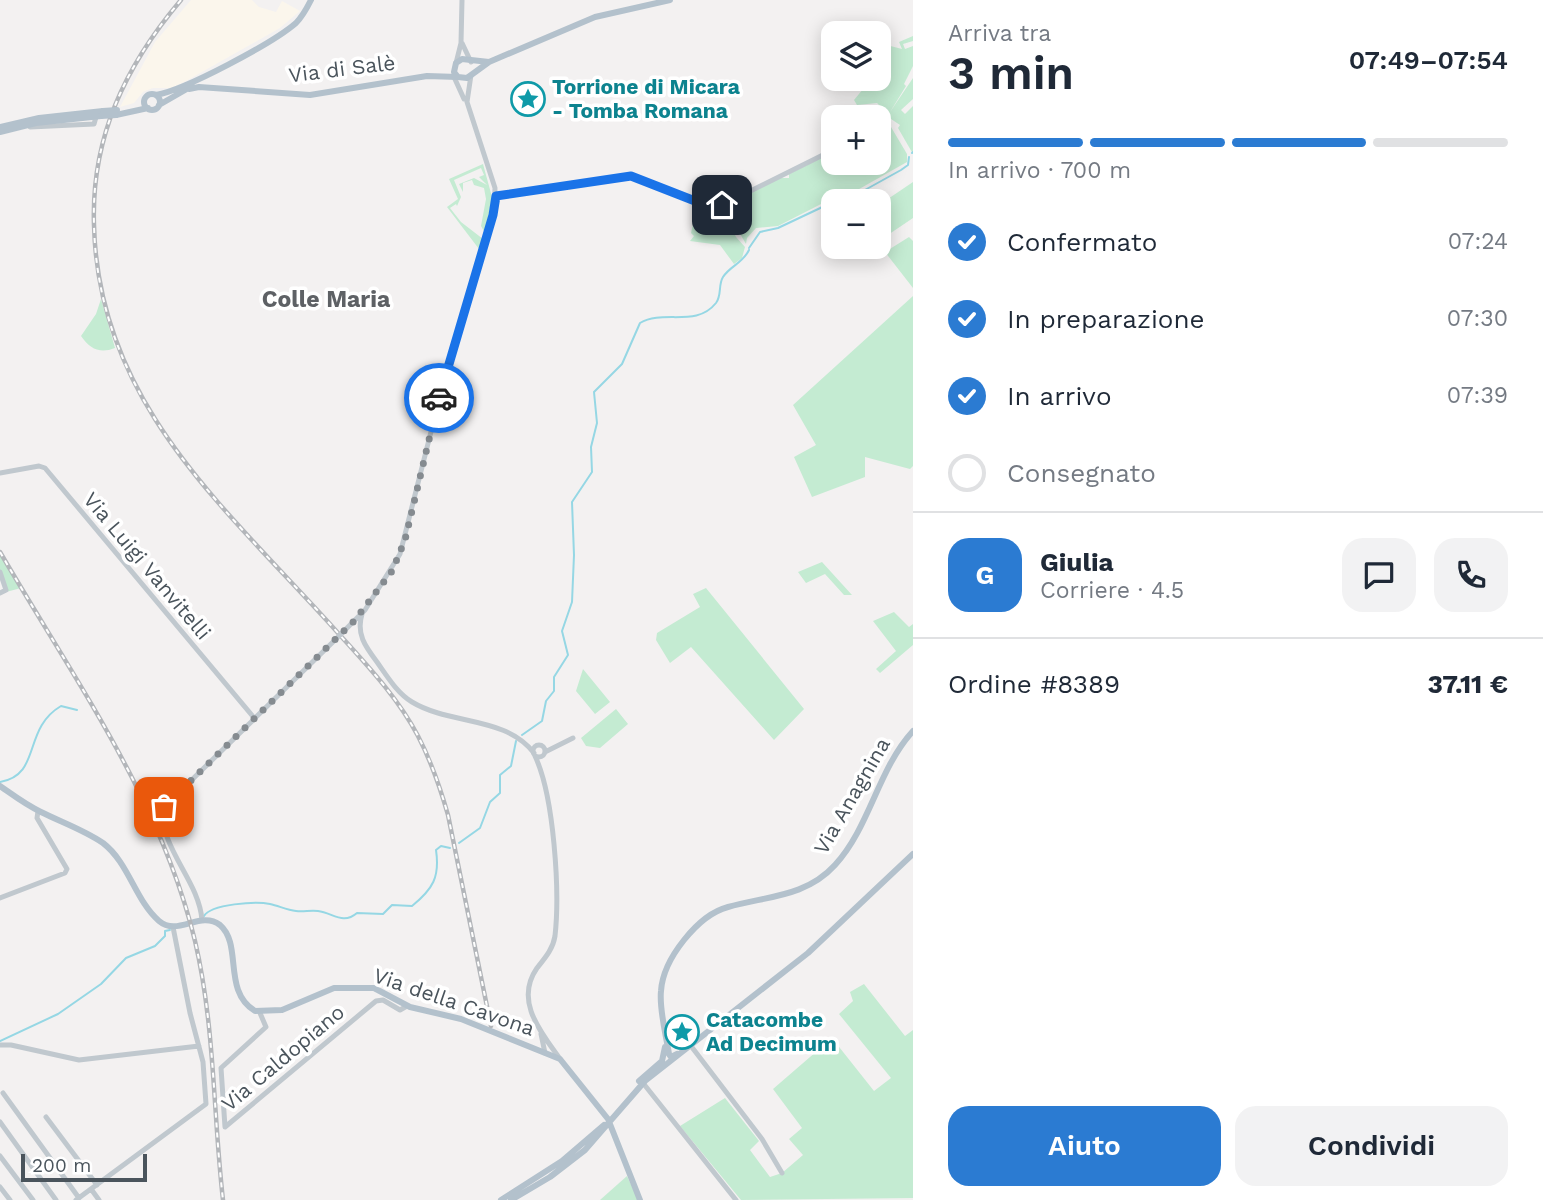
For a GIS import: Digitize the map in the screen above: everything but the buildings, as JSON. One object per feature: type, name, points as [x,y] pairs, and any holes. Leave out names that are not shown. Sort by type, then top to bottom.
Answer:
[{"type":"main road","points":[[0,129],[99,117],[144,100],[148,95],[176,90],[291,27],[302,17],[311,0]]},
{"type":"main road","points":[[489,62],[456,62],[454,72],[457,78],[467,78],[489,62],[598,16],[670,0]]},
{"type":"main road","points":[[468,60],[471,75]]},
{"type":"main road","name":"Via di Salè","points":[[189,89],[199,87],[307,95],[429,76],[457,78]]},
{"type":"main road","points":[[116,112],[158,106],[168,97],[189,89],[198,80]]},
{"type":"main road","points":[[156,94],[160,100],[158,106]]},
{"type":"main road","points":[[144,100],[148,108]]},
{"type":"main road","points":[[0,129],[39,118],[99,117]]},
{"type":"main road","name":"Via Anagnina","points":[[705,1036],[672,1056],[667,1045],[660,995],[663,978],[698,925],[723,908],[791,894],[829,871],[844,854],[895,756],[913,731]]},
{"type":"main road","points":[[0,786],[38,811],[103,844],[120,860],[159,921],[173,927],[202,920],[215,922],[224,930],[239,995],[249,1007],[260,1013]]},
{"type":"main road","name":"Via Anagnina","points":[[609,1121],[643,1083],[814,947],[913,854]]},
{"type":"main road","name":"Via della Cavona","points":[[260,1013],[282,1010],[319,993],[341,987],[376,989],[407,1006],[458,1018],[530,1047],[548,1049],[609,1121],[640,1200]]},
{"type":"main road","name":"Via Anagnina","points":[[512,1200],[587,1149],[637,1083],[662,1060],[666,1032]]},
{"type":"main road","name":"Via Anagnina","points":[[501,1200],[553,1172]]},
{"type":"street","points":[[456,62],[461,40],[463,0]]},
{"type":"street","points":[[461,40],[468,60]]},
{"type":"street","points":[[467,105],[466,92],[471,75]]},
{"type":"street","points":[[202,920],[195,890],[170,841],[162,810],[363,612],[392,571],[402,549],[435,412],[493,215],[496,196],[457,78]]},
{"type":"street","points":[[496,196],[631,176],[695,201],[722,205],[821,156]]},
{"type":"street","name":"Via Luigi Vanvitelli","points":[[0,473],[44,468],[255,719]]},
{"type":"street","points":[[0,572],[6,590],[0,593]]},
{"type":"street","points":[[363,612],[359,627],[362,640],[408,699],[432,710],[512,734],[542,750]]},
{"type":"street","points":[[535,755],[573,738]]},
{"type":"street","points":[[527,744],[542,771]]},
{"type":"street","points":[[535,755],[542,750]]},
{"type":"street","points":[[542,750],[542,771],[553,830],[555,928],[552,947],[533,975],[528,989],[529,1008],[548,1049]]},
{"type":"street","points":[[0,898],[65,873],[66,869],[37,818],[38,811]]},
{"type":"street","points":[[3,1093],[77,1199],[205,1105],[204,1066],[173,927]]},
{"type":"street","name":"Via Caldopiano","points":[[260,1013],[266,1027],[221,1068],[225,1127],[376,1001],[383,1000],[400,1010],[407,1006]]},
{"type":"street","points":[[530,1047],[537,1041],[540,1031]]},
{"type":"street","points":[[0,1045],[78,1060],[199,1046]]},
{"type":"street","points":[[691,1046],[762,1139],[782,1173]]},
{"type":"street","points":[[643,1083],[736,1200]]},
{"type":"street","points":[[46,1117],[97,1185]]},
{"type":"street","points":[[0,1122],[56,1200]]},
{"type":"street","points":[[0,1156],[33,1200]]},
{"type":"street","points":[[0,1187],[10,1200]]},
{"type":"street","points":[[91,1189],[99,1200]]},
{"type":"shaded area","points":[[191,0],[252,0],[259,7],[276,12],[282,1],[300,11],[280,28],[186,81],[171,88],[153,88],[143,92],[134,103],[120,107],[155,42]]},
{"type":"green space","points":[[913,36],[913,41],[903,44],[905,49],[913,46],[913,66],[904,84],[906,86],[891,110],[891,105],[857,105],[854,100],[861,91],[891,91],[891,46],[902,49],[899,42]]},
{"type":"green space","points":[[913,78],[913,99],[901,110],[905,114],[913,106],[913,154],[898,128],[900,125],[891,119],[891,111]]},
{"type":"green space","points":[[891,127],[907,154],[907,162],[891,171]]},
{"type":"green space","points":[[821,158],[821,175],[884,175],[859,189],[821,189],[821,204],[778,226],[756,228],[747,238],[746,244],[725,208],[727,204],[780,178],[789,178],[789,174]]},
{"type":"green space","points":[[483,164],[492,197],[485,233],[481,226],[486,199],[484,188],[474,185],[472,180],[463,183],[463,192],[459,184],[474,178],[487,185],[479,177],[484,175],[481,168],[454,180],[461,197],[457,206],[456,204],[450,208],[461,222],[483,239],[479,249],[447,207],[458,199],[449,179]]},
{"type":"green space","points":[[913,182],[913,218],[891,233],[891,197]]},
{"type":"green space","points":[[697,205],[721,207],[736,237],[745,247],[742,258],[734,264],[720,245],[690,241],[694,236],[691,233]]},
{"type":"green space","points":[[909,237],[913,241],[913,288],[890,259],[891,248]]},
{"type":"green space","points":[[913,296],[913,466],[910,469],[865,457],[865,477],[812,497],[794,457],[816,445],[793,405]]},
{"type":"green space","points":[[101,299],[115,348],[105,350],[92,347],[81,336],[96,314]]},
{"type":"green space","points":[[0,552],[21,588],[6,592],[0,573]]},
{"type":"green space","points":[[822,562],[852,595],[844,595],[825,574],[806,583],[798,572]]},
{"type":"green space","points":[[706,588],[804,709],[774,740],[691,647],[670,663],[656,640],[657,633],[700,607],[693,594]]},
{"type":"green space","points":[[894,612],[909,627],[913,624],[913,645],[880,673],[876,669],[896,651],[873,621]]},
{"type":"green space","points":[[583,669],[610,702],[595,714],[576,691]]},
{"type":"green space","points":[[616,709],[628,724],[600,748],[586,746],[581,738]]},
{"type":"green space","points":[[864,984],[905,1036],[913,1030],[913,1198],[741,1200],[680,1126],[725,1098],[759,1141],[750,1150],[770,1177],[782,1173],[803,1155],[789,1139],[802,1128],[773,1089],[832,1038],[874,1091],[891,1078],[839,1014],[853,1001],[850,992]]},
{"type":"green space","points":[[627,1176],[638,1200],[600,1200]]},
{"type":"waterway","points":[[867,189],[908,165],[909,157]]},
{"type":"waterway","points":[[749,248],[760,232],[778,228],[821,208]]},
{"type":"waterway","points":[[522,735],[542,721],[546,701],[554,691],[554,677],[568,655],[562,631],[572,602],[572,502],[592,472],[591,447],[597,423],[594,392],[622,364],[640,323],[659,317],[689,317],[708,310],[718,300],[723,277],[749,250]]},
{"type":"waterway","points":[[0,782],[13,778],[22,770],[41,727],[49,716],[61,706],[77,710]]},
{"type":"waterway","points":[[459,843],[480,828],[490,802],[500,793],[500,775],[511,766],[516,741]]},
{"type":"waterway","points":[[204,916],[224,906],[245,903],[270,904],[296,911],[318,911],[342,918],[357,913],[383,914],[392,905],[412,906],[433,882],[437,868],[436,850],[441,846],[450,848]]},
{"type":"waterway","points":[[0,1041],[58,1014],[101,984],[126,958],[155,946],[165,936],[165,931],[170,930]]},
{"type":"railway","points":[[181,0],[143,51],[128,77],[105,133],[98,162],[94,225],[101,287],[117,344],[142,397],[173,445],[208,491],[377,677],[418,736],[435,774],[448,815],[491,1026]]},
{"type":"railway","points":[[0,552],[112,740],[160,838],[180,889],[202,973],[223,1200]]},
{"type":"way so far","points":[[164,807],[365,610],[392,571],[405,540],[439,398]]},
{"type":"place","name":"Torrione di Micara - Tomba Romana","points":[[528,99]]},
{"type":"place","name":"Catacombe Ad Decimum","points":[[682,1032]]},
{"type":"district","name":"Colle Maria","points":[[326,299]]},
{"type":"route","points":[[439,398],[493,215],[496,196],[631,176],[704,204],[722,205]]}]
